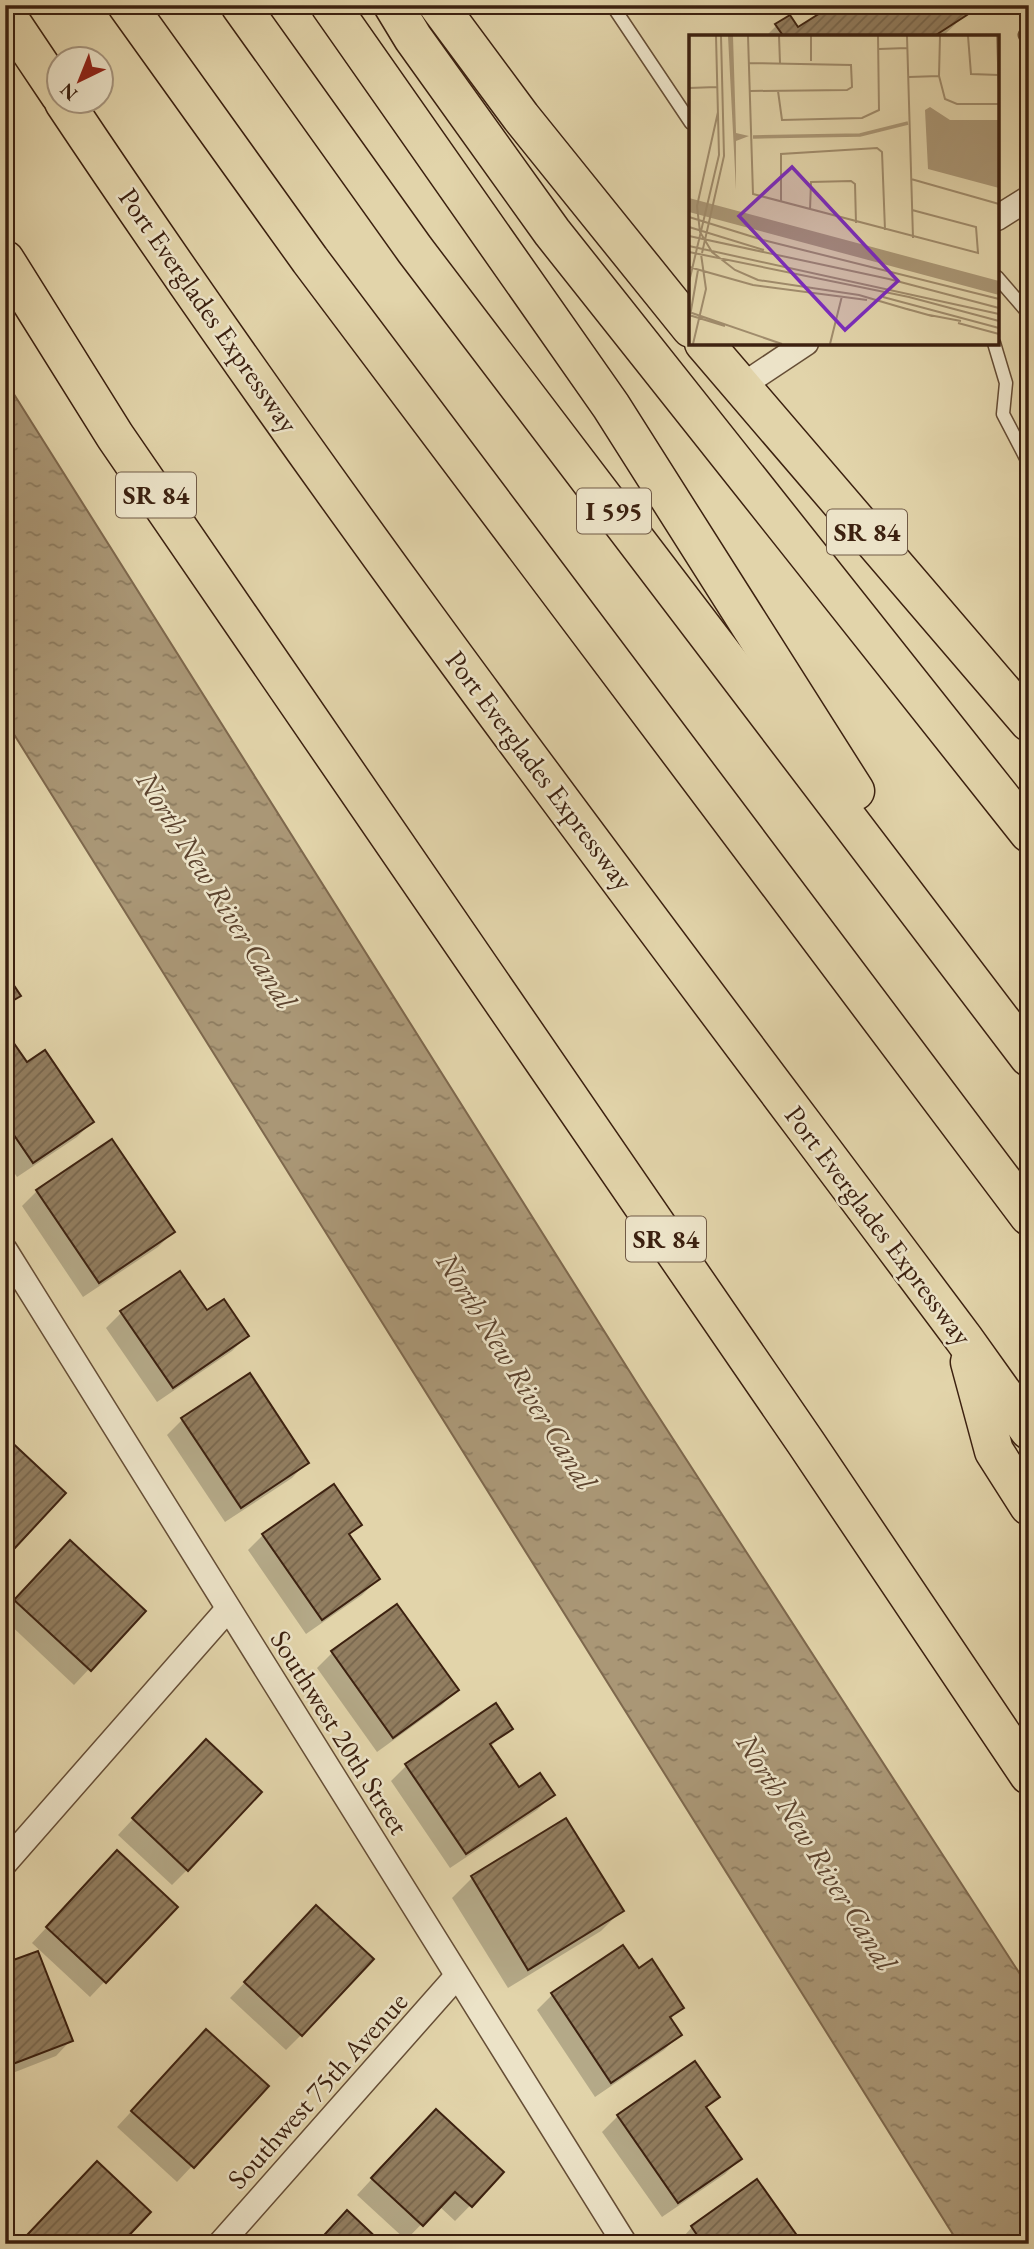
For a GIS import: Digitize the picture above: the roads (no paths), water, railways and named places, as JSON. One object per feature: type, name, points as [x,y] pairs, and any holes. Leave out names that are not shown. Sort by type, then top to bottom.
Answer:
[{"type":"main road","points":[[127,5],[310,260],[1029,1216]]},
{"type":"main road","name":"I 595","points":[[240,5],[415,250],[1029,1057]]},
{"type":"main road","points":[[330,5],[611,405],[994,1012]]},
{"type":"main road","points":[[393,5],[413,38],[552,232],[1029,833]]},
{"type":"main road","points":[[438,5],[521,117],[689,326]]},
{"type":"main road","points":[[5,13],[46,73]]},
{"type":"main road","name":"Port Everglades Expressway","points":[[74,116],[195,293],[416,603],[1029,1430]]},
{"type":"main road","name":"SR 84","points":[[5,260],[115,436],[799,1432],[1029,1775]]},
{"type":"main road","name":"SR 84","points":[[706,345],[1029,722]]},
{"type":"main road","points":[[964,1339],[994,1451],[1029,1506]]},
{"type":"street","points":[[999,217],[1029,198]]},
{"type":"street","points":[[740,387],[803,345]]},
{"type":"street","name":"Southwest 20th Street","points":[[5,1250],[625,2244]]},
{"type":"street","points":[[5,1863],[228,1609]]},
{"type":"street","name":"Southwest 75th Avenue","points":[[220,2244],[457,1976]]},
{"type":"lane","points":[[612,5],[689,119]]},
{"type":"lane","points":[[999,279],[1029,314]]},
{"type":"lane","points":[[996,345],[1006,383],[1003,414],[1029,464]]},
{"type":"water","name":"North New River Canal","points":[[5,380],[640,1388],[1029,1988],[1029,2244],[959,2244],[5,720]]}]
